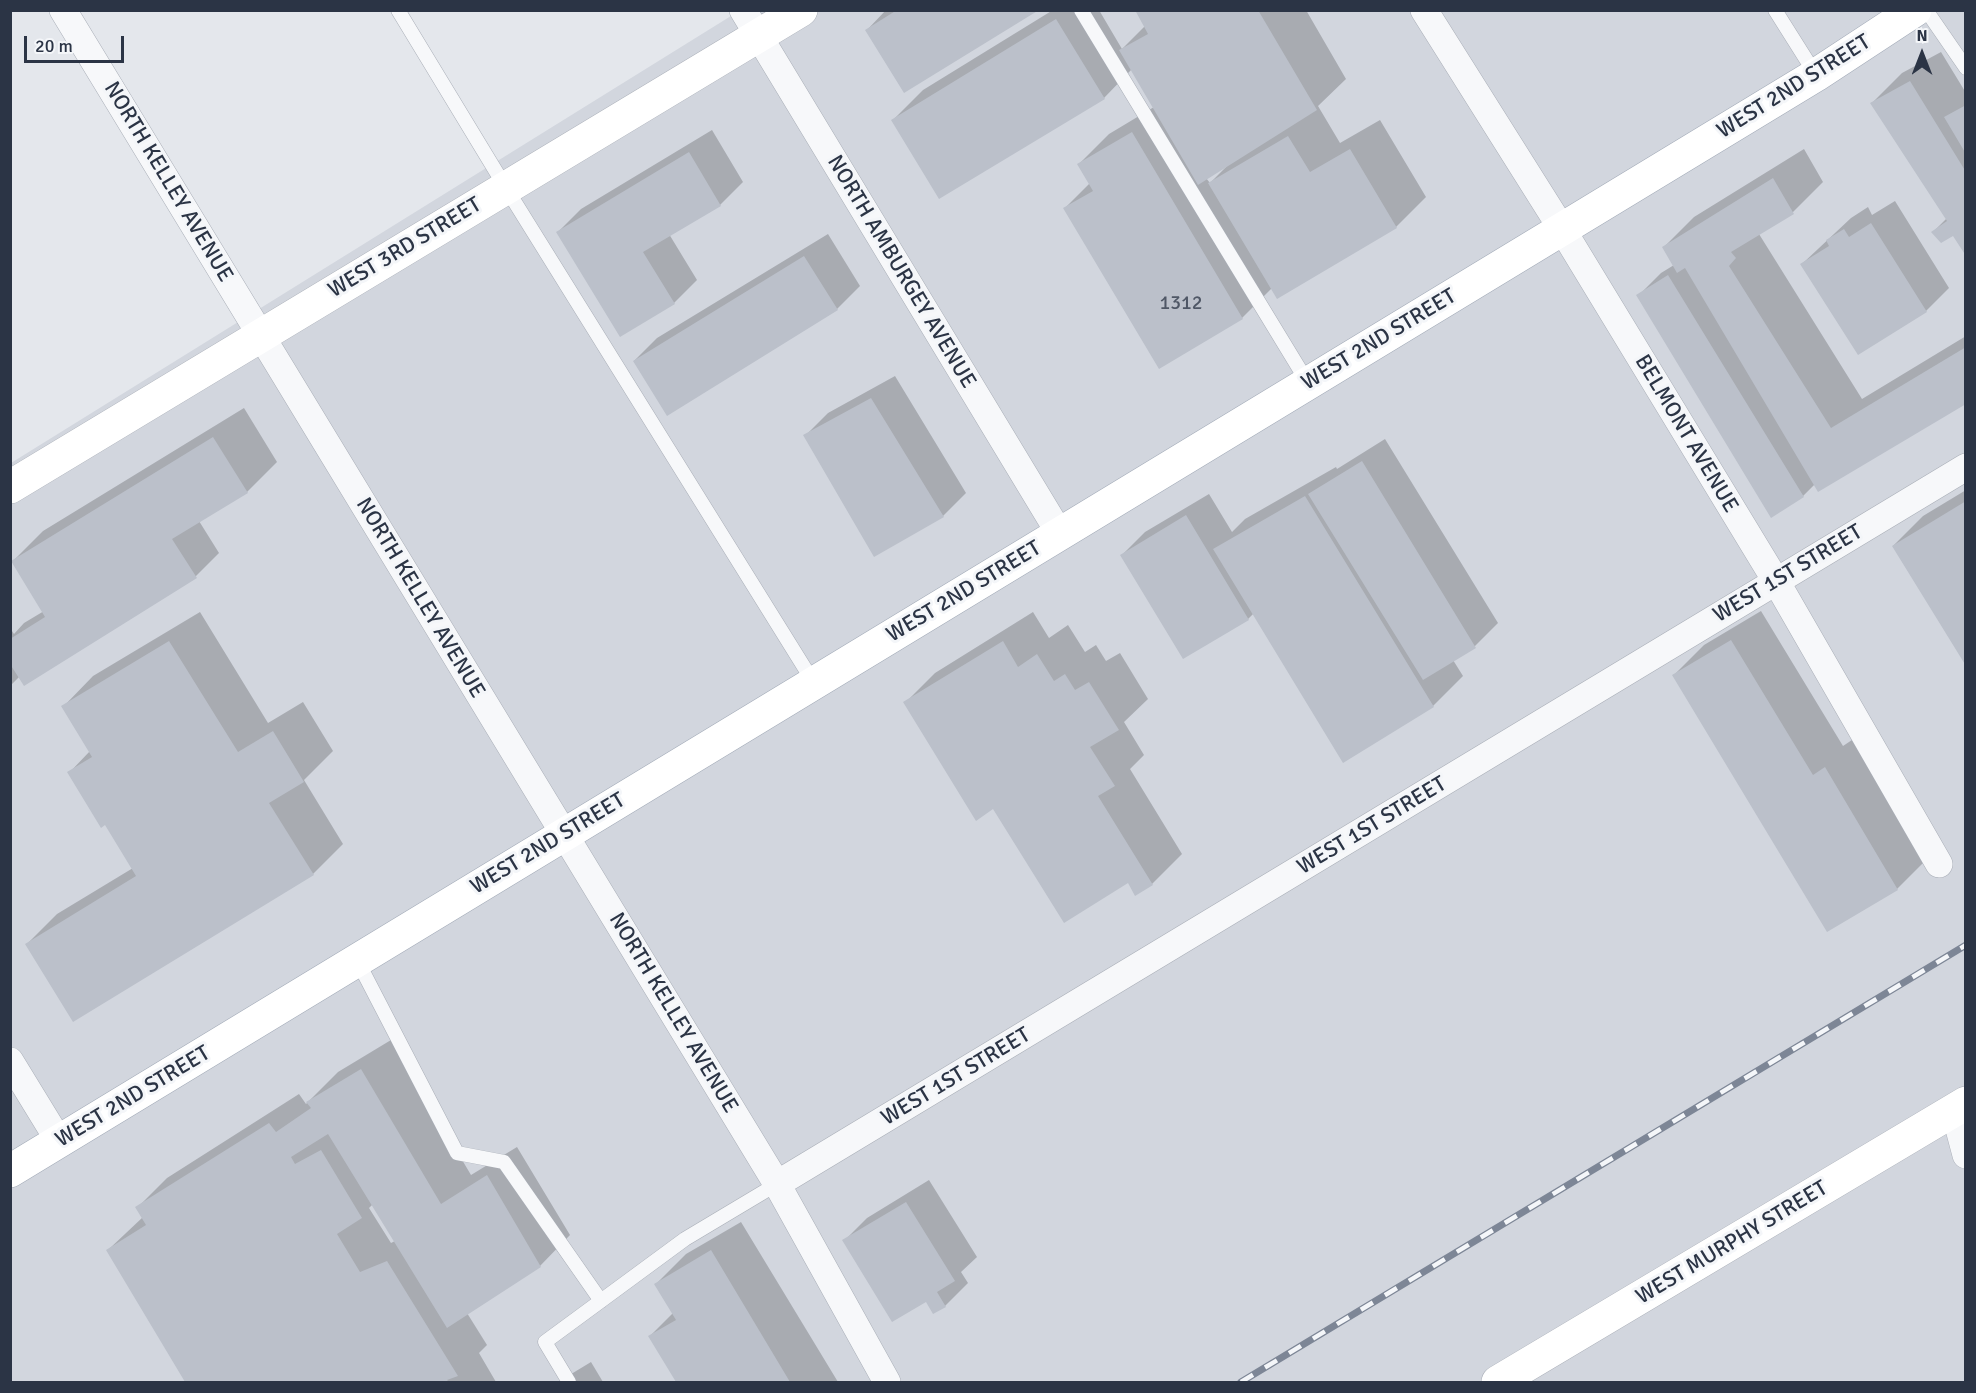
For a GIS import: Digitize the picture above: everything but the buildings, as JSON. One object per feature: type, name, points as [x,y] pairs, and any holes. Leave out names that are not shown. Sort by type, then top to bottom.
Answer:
[{"type":"main road","name":"WEST 3RD STREET","points":[[10,487],[506,188],[751,23],[801,10]]},
{"type":"main road","name":"WEST 2ND STREET","points":[[10,1171],[1815,75],[1915,10]]},
{"type":"main road","name":"WEST MURPHY STREET","points":[[1498,1383],[1960,1106]]},
{"type":"street","name":"NORTH KELLEY AVENUE","points":[[63,10],[777,1184],[887,1383]]},
{"type":"street","name":"BELMONT AVENUE","points":[[1424,10],[1562,229],[1776,581],[1939,864]]},
{"type":"street","name":"NORTH AMBURGEY AVENUE","points":[[751,23],[1060,534]]},
{"type":"street","name":"WEST 1ST STREET","points":[[777,1184],[1965,467]]},
{"type":"street","points":[[10,1061],[59,1141]]},
{"type":"street","points":[[1960,1106],[1965,1155]]},
{"type":"lane","points":[[398,10],[814,683]]},
{"type":"lane","points":[[1081,10],[1308,383]]},
{"type":"lane","points":[[1775,10],[1815,75]]},
{"type":"lane","points":[[1926,10],[1965,68]]},
{"type":"lane","points":[[357,960],[457,1153],[504,1162],[601,1301]]},
{"type":"lane","points":[[569,1383],[545,1342],[685,1239],[777,1184]]},
{"type":"shaded area","points":[[739,11],[1965,11],[1965,1382],[11,1382],[11,463]]},
{"type":"railway","points":[[1241,1382],[1966,945]]}]
